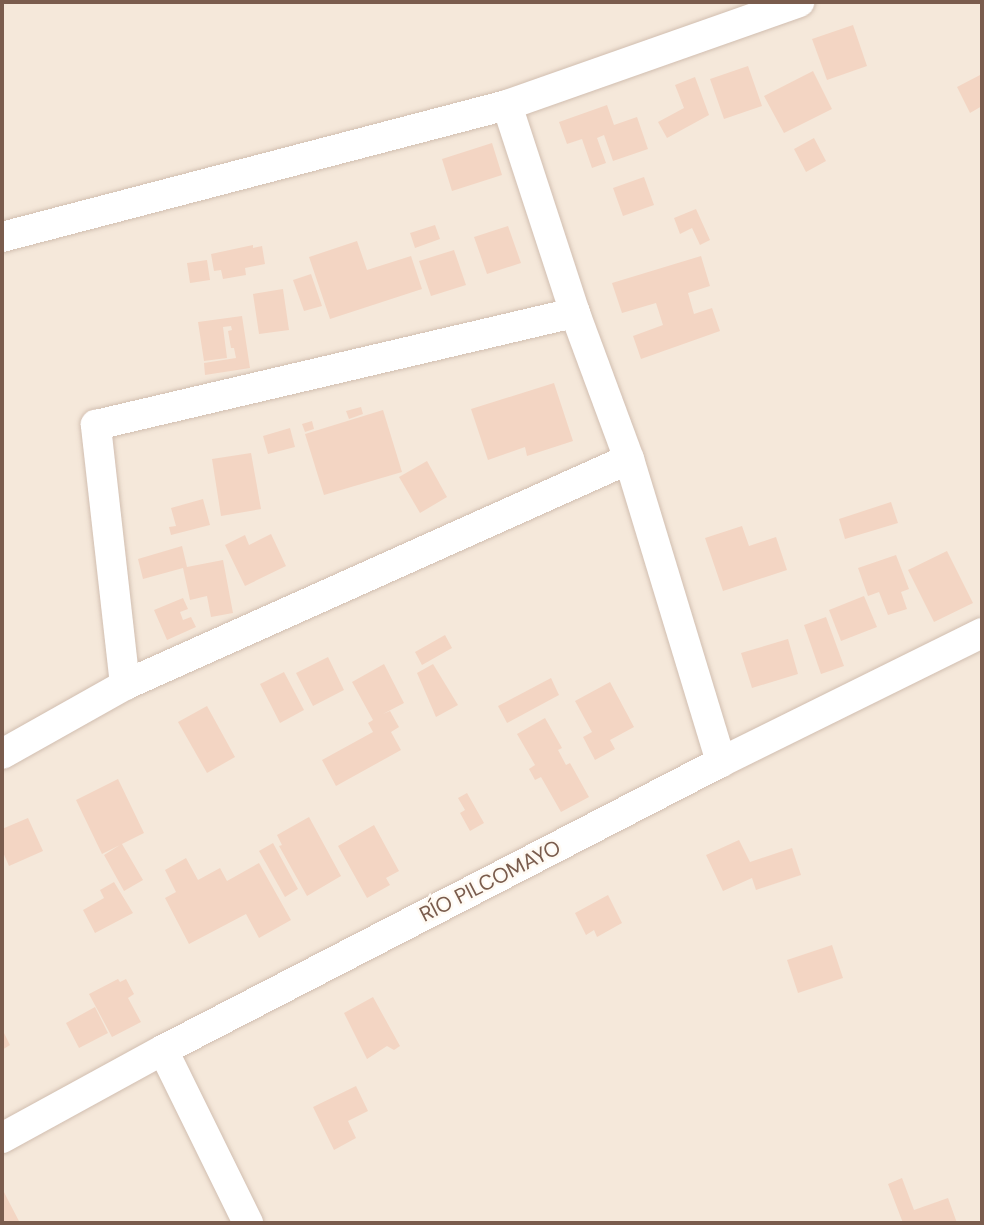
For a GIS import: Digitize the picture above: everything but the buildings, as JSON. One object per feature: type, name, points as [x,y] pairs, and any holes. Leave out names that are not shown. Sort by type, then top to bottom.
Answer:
[{"type":"street","points":[[2,237],[507,105],[799,2]]},
{"type":"street","points":[[507,105],[575,313],[629,458],[721,762]]},
{"type":"street","points":[[125,685],[96,425],[575,313]]},
{"type":"street","points":[[2,754],[125,685],[629,458]]},
{"type":"street","name":"RÍO PILCOMAYO","points":[[2,1138],[163,1050],[721,762],[982,633]]},
{"type":"street","points":[[163,1050],[248,1223]]},
{"type":"shaded area","points":[[2,2],[982,2],[982,1223],[2,1223]]}]
